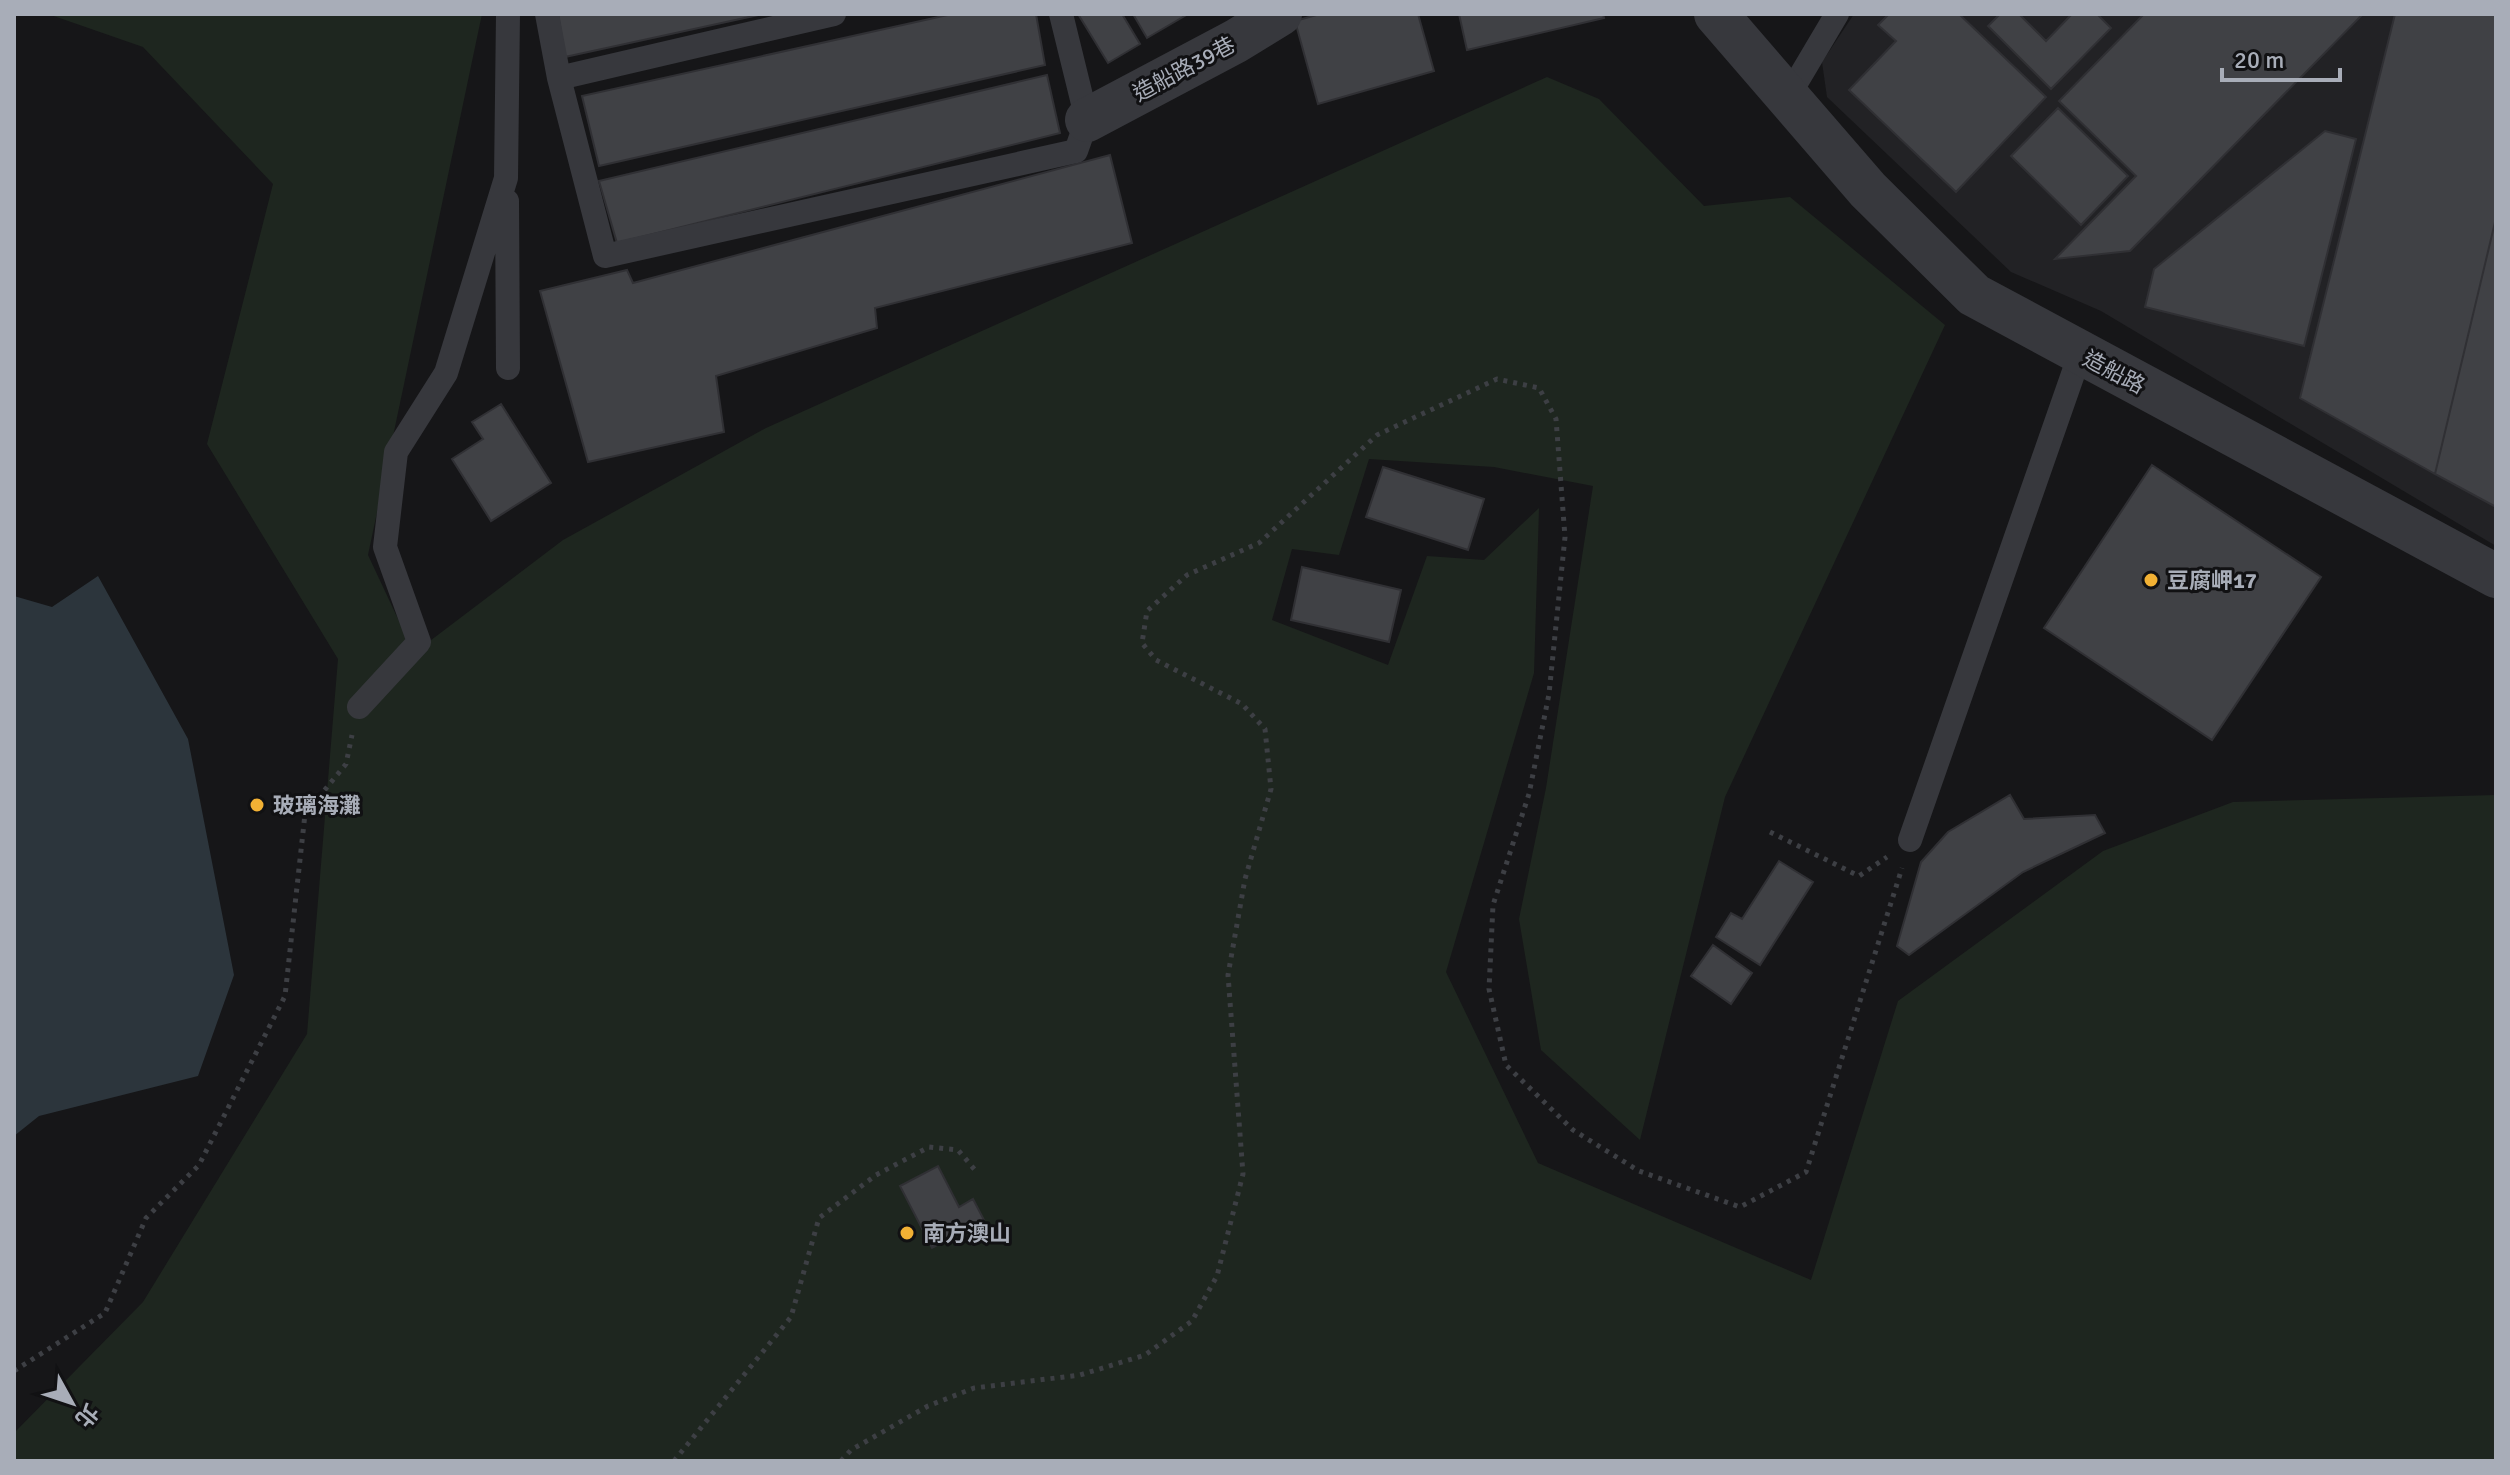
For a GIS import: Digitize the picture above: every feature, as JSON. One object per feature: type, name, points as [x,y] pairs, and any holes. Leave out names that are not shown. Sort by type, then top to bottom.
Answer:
[{"type":"street","name":"造船路39巷","points":[[1087,120],[1236,41],[1280,14]]},
{"type":"street","name":"造船路","points":[[1716,14],[1868,190],[1974,295],[2496,576]]},
{"type":"lane","points":[[508,14],[508,368]]},
{"type":"lane","points":[[547,14],[559,78],[605,256],[1076,151],[1087,120],[1061,14]]},
{"type":"lane","points":[[559,78],[834,14]]},
{"type":"lane","points":[[1789,95],[1837,14]]},
{"type":"lane","points":[[359,707],[419,642],[385,547],[396,452],[446,373],[506,178]]},
{"type":"lane","points":[[1910,840],[2080,354]]},
{"type":"path","points":[[841,1461],[851,1450],[928,1406],[974,1388],[1080,1375],[1145,1355],[1192,1321],[1217,1276],[1243,1174],[1228,975],[1245,879],[1271,789],[1265,729],[1242,704],[1156,660],[1142,643],[1147,611],[1187,575],[1259,543],[1377,435],[1497,379],[1539,388],[1556,419],[1565,537],[1549,694],[1529,794],[1493,905],[1489,989],[1506,1065],[1573,1130],[1639,1171],[1740,1207],[1806,1172],[1910,840]]},
{"type":"path","points":[[14,1371],[105,1313],[146,1218],[199,1165],[285,996],[305,814],[346,764],[359,707]]},
{"type":"path","points":[[1770,832],[1859,876],[1910,840]]},
{"type":"path","points":[[674,1461],[791,1317],[819,1218],[876,1175],[929,1147],[958,1150],[975,1170]]},
{"type":"shaded area","points":[[48,14],[482,14],[368,555],[414,653],[563,540],[766,428],[1547,77],[1599,99],[1704,206],[1790,197],[1945,325],[1725,797],[1640,1140],[1541,1050],[1519,919],[1546,788],[1593,486],[1494,467],[1369,459],[1339,555],[1292,549],[1272,620],[1388,665],[1427,556],[1484,560],[1539,508],[1534,673],[1446,972],[1538,1163],[1811,1280],[1898,1001],[2103,851],[2233,802],[2496,795],[2496,1461],[14,1461],[14,1433],[143,1302],[307,1034],[338,659],[207,444],[273,184],[143,47]]},
{"type":"shaded area","points":[[1854,14],[2496,14],[2496,546],[2101,311],[2011,272],[1827,97],[1822,62]]},
{"type":"shaded area","points":[[98,576],[188,739],[234,975],[198,1076],[39,1116],[14,1136],[14,596],[52,607]]},
{"type":"building","points":[[558,14],[763,14],[565,57]]},
{"type":"building","points":[[952,14],[1036,14],[1045,65],[599,166],[582,96]]},
{"type":"building","points":[[1078,14],[1122,14],[1140,44],[1108,63]]},
{"type":"building","points":[[1133,14],[1188,14],[1147,38]]},
{"type":"building","points":[[1320,14],[1418,14],[1434,71],[1318,104],[1295,21]]},
{"type":"building","points":[[1459,14],[1603,14],[1604,18],[1467,50]]},
{"type":"building","points":[[1889,14],[1959,14],[2046,97],[1956,192],[1849,90],[1896,41],[1878,25]]},
{"type":"building","points":[[2000,14],[2019,14],[2046,41],[2072,14],[2097,14],[2111,28],[2051,89],[1988,26]]},
{"type":"building","points":[[2144,14],[2363,14],[2130,251],[2055,259],[2136,176],[2059,101]]},
{"type":"building","points":[[2395,14],[2496,14],[2496,218],[2435,474],[2300,398]]},
{"type":"building","points":[[1047,75],[1060,133],[617,243],[599,181]]},
{"type":"building","points":[[2058,108],[2128,176],[2081,225],[2011,156]]},
{"type":"building","points":[[2325,131],[2356,139],[2304,346],[2145,307],[2154,269]]},
{"type":"building","points":[[1110,155],[1132,243],[875,308],[877,328],[716,376],[724,432],[588,462],[540,291],[627,270],[633,283]]},
{"type":"building","points":[[2496,218],[2496,507],[2435,474]]},
{"type":"building","points":[[501,404],[551,483],[491,521],[452,459],[483,439],[472,422]]},
{"type":"building","points":[[2152,465],[2321,577],[2212,740],[2044,628]]},
{"type":"building","points":[[1383,467],[1484,499],[1468,550],[1366,517]]},
{"type":"building","points":[[1302,567],[1401,590],[1389,642],[1291,620]]},
{"type":"building","points":[[2010,795],[2024,819],[2095,815],[2105,833],[2023,872],[1909,955],[1897,946],[1921,862],[1948,832]]},
{"type":"building","points":[[1779,861],[1813,882],[1760,965],[1716,937],[1731,913],[1742,919]]},
{"type":"building","points":[[1713,945],[1752,973],[1731,1004],[1691,976]]},
{"type":"building","points":[[938,1166],[959,1207],[973,1199],[984,1220],[932,1248],[900,1186]]},
{"type":"place","name":"豆腐岬17","points":[[2151,580]]},
{"type":"place","name":"玻璃海灘","points":[[257,805]]},
{"type":"place","name":"南方澳山","points":[[907,1233]]}]
